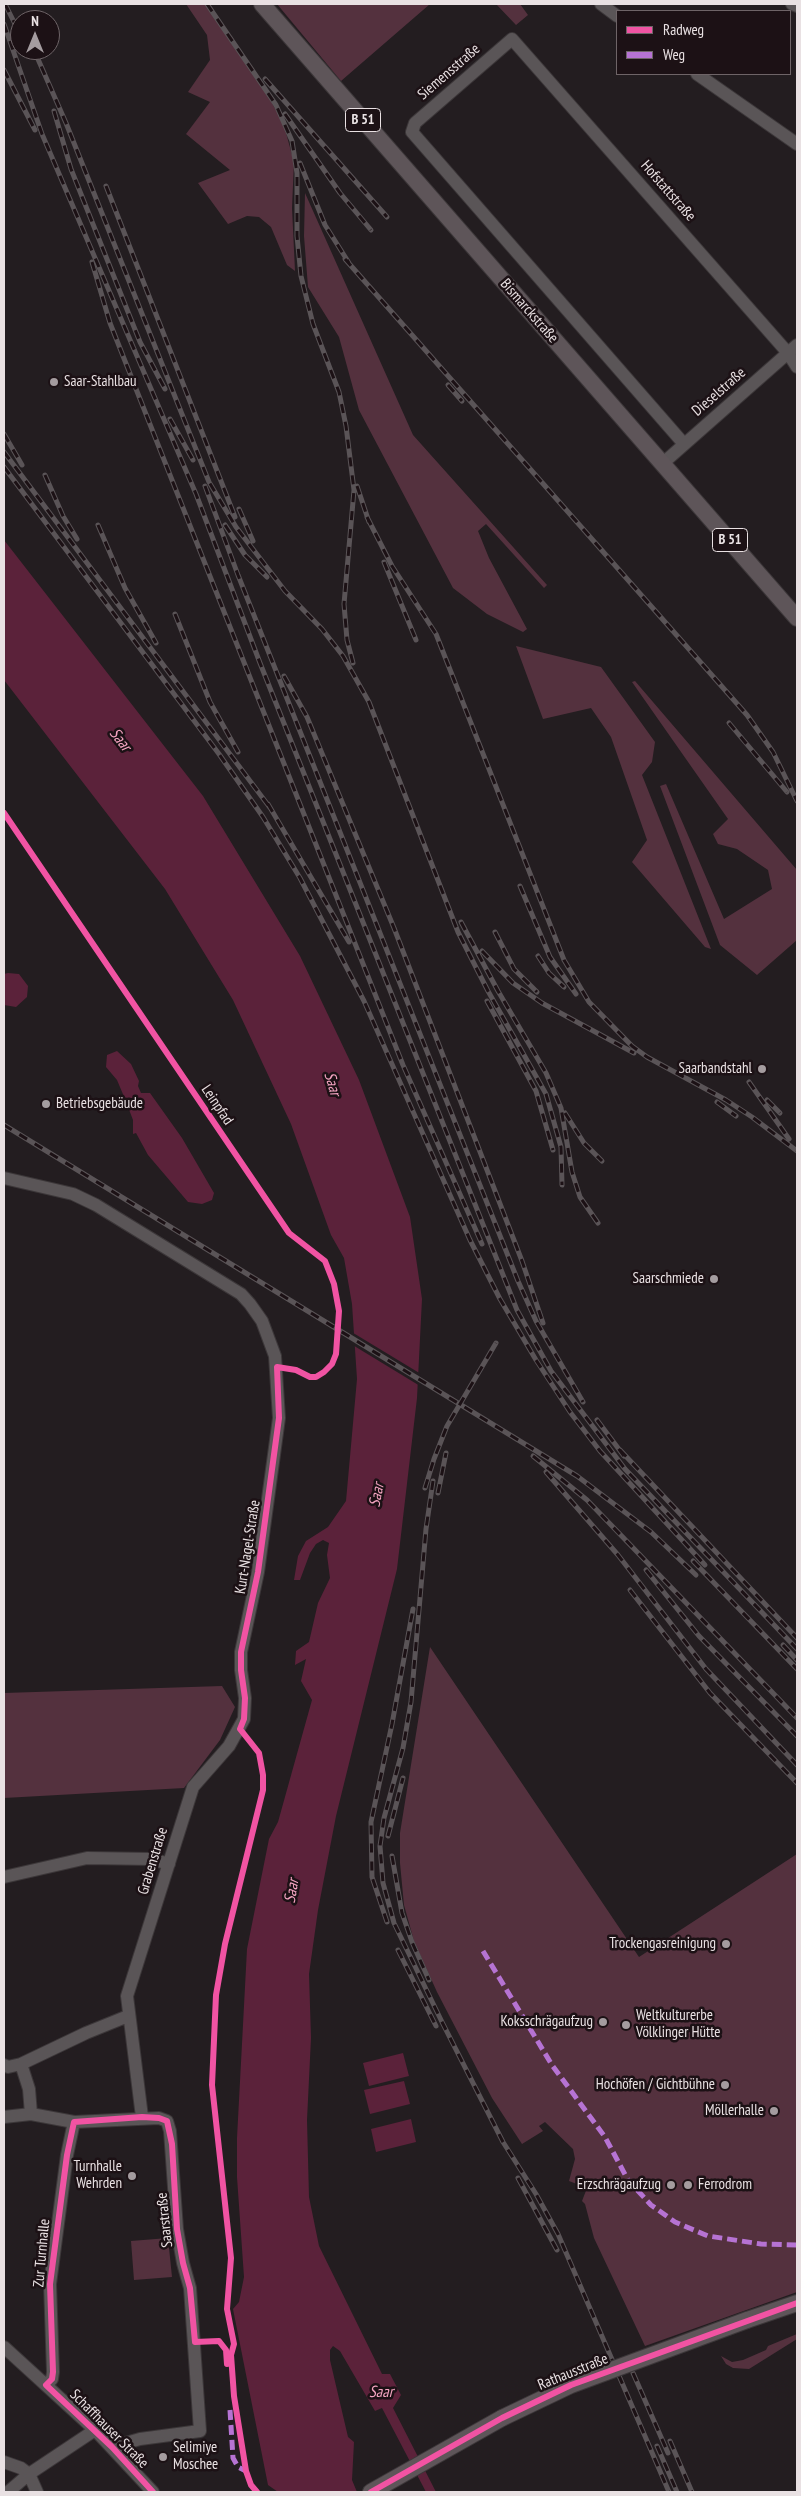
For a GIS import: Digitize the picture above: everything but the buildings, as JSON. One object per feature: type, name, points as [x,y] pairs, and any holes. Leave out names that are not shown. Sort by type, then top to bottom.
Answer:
[{"type":"main road","name":"Bismarckstraße","points":[[262,4],[797,618]]},
{"type":"main road","name":"Rathausstraße","points":[[371,2492],[502,2418],[571,2385],[797,2303]]},
{"type":"street","points":[[601,4],[616,15]]},
{"type":"street","points":[[792,4],[797,6]]},
{"type":"street","name":"Siemensstraße","points":[[412,132],[415,123],[512,39]]},
{"type":"street","name":"Hofstattstraße","points":[[512,39],[793,349],[797,367]]},
{"type":"street","points":[[698,75],[797,144]]},
{"type":"street","name":"Bismarckstraße","points":[[412,132],[684,444]]},
{"type":"street","name":"Dieselstraße","points":[[662,464],[793,349]]},
{"type":"street","name":"Kurt-Nagel-Straße","points":[[4,1178],[73,1194],[96,1205],[241,1294],[250,1304],[268,1335],[276,1367],[279,1418],[258,1572],[241,1652],[241,1670],[245,1698],[244,1719],[240,1729]]},
{"type":"street","name":"Grabenstraße","points":[[142,2117],[128,2016],[127,2003],[130,1984],[193,1787],[229,1746],[240,1729]]},
{"type":"street","points":[[4,1877],[87,1858],[152,1859],[169,1864]]},
{"type":"street","points":[[4,2065],[8,2067],[21,2064],[86,2032],[128,2016]]},
{"type":"street","points":[[21,2064],[28,2088],[30,2114]]},
{"type":"street","points":[[4,2116],[30,2114],[74,2122],[142,2117]]},
{"type":"street","name":"Saarstraße","points":[[112,2447],[140,2439],[200,2431],[190,2288],[177,2229],[170,2130],[167,2121],[159,2118],[142,2117]]},
{"type":"street","name":"Zur Turnhalle","points":[[46,2385],[52,2379],[53,2372],[50,2284],[66,2155],[74,2122]]},
{"type":"street","name":"Schaffhauser Straße","points":[[4,2347],[95,2430],[153,2492]]},
{"type":"street","points":[[8,2492],[29,2474],[95,2430]]},
{"type":"street","points":[[4,2462],[21,2468],[29,2474],[37,2492]]},
{"type":"shaded area","points":[[186,4],[205,4],[255,74],[283,122],[294,162],[292,208],[295,271],[287,265],[271,227],[259,217],[247,216],[228,224],[198,183],[230,170],[186,134],[210,102],[188,92],[210,60],[207,35]]},
{"type":"shaded area","points":[[277,4],[430,4],[341,81]]},
{"type":"shaded area","points":[[496,4],[520,4],[528,15],[516,25]]},
{"type":"shaded area","points":[[305,193],[413,435],[547,585],[544,588],[486,524],[478,531],[489,558],[527,629],[523,632],[487,614],[453,588],[359,410],[339,337],[308,287],[304,236]]},
{"type":"shaded area","points":[[516,646],[601,667],[655,742],[652,762],[642,775],[711,949],[705,947],[632,862],[647,840],[611,737],[591,708],[543,719]]},
{"type":"shaded area","points":[[635,681],[797,870],[797,940],[757,975],[720,945],[660,786],[666,784],[724,919],[772,889],[768,870],[737,849],[718,844],[713,834],[728,819],[632,682]]},
{"type":"shaded area","name":"Weltkulturerbe Völklinger Hütte","points":[[430,1647],[639,1957],[797,1854],[797,2292],[645,2346],[594,2238],[585,2204],[582,2201],[587,2188],[569,2181],[575,2159],[573,2149],[545,2122],[539,2126],[543,2131],[522,2144],[492,2098],[437,1992],[414,1941],[404,1905],[400,1863],[400,1833]]},
{"type":"shaded area","points":[[222,1686],[235,1707],[220,1740],[184,1788],[4,1798],[4,1693]]},
{"type":"shaded area","points":[[168,2238],[172,2277],[134,2280],[131,2241]]},
{"type":"shaded area","points":[[797,2334],[797,2339],[749,2369],[733,2368],[726,2364],[721,2356],[732,2362],[743,2360],[766,2350],[768,2346]]},
{"type":"water","name":"Saar","points":[[4,540],[203,796],[300,956],[359,1080],[410,1217],[422,1299],[417,1398],[397,1569],[336,1816],[318,1910],[309,1974],[311,2038],[307,2120],[309,2197],[319,2246],[382,2374],[390,2374],[401,2395],[393,2408],[436,2492],[426,2492],[382,2408],[375,2411],[340,2351],[333,2346],[330,2350],[330,2360],[348,2437],[354,2442],[352,2480],[357,2492],[278,2492],[268,2485],[233,2309],[239,2302],[244,2277],[237,2177],[237,2138],[247,1949],[269,1839],[278,1822],[312,1700],[301,1681],[306,1659],[295,1665],[296,1651],[309,1642],[318,1603],[330,1578],[327,1555],[329,1543],[323,1540],[316,1544],[310,1553],[300,1580],[294,1580],[298,1556],[306,1541],[328,1527],[346,1501],[357,1379],[352,1304],[344,1258],[331,1235],[291,1124],[233,1000],[165,889],[4,680]]},
{"type":"water","points":[[4,974],[19,974],[28,986],[27,997],[16,1007],[4,1005]]},
{"type":"water","points":[[117,1051],[131,1064],[139,1081],[138,1086],[141,1093],[150,1093],[182,1138],[214,1193],[212,1200],[202,1204],[188,1202],[148,1155],[136,1133],[133,1134],[133,1120],[125,1099],[117,1080],[106,1067],[107,1055]]},
{"type":"water","points":[[403,2053],[409,2076],[369,2086],[363,2063]]},
{"type":"water","points":[[404,2081],[410,2104],[370,2114],[364,2090]]},
{"type":"water","points":[[411,2119],[416,2142],[376,2152],[371,2129]]},
{"type":"pier","points":[[350,1331],[421,1374],[420,1386],[351,1344]]},
{"type":"railway","points":[[5,4],[10,14]]},
{"type":"railway","points":[[207,4],[276,105],[292,141],[297,173],[297,236],[301,276],[313,324],[339,392],[346,426],[354,490],[344,604],[347,640],[353,663]]},
{"type":"railway","points":[[4,24],[42,134],[196,494],[260,663],[517,1310],[551,1371],[625,1469],[797,1649]]},
{"type":"railway","points":[[38,60],[66,123],[209,482],[236,527],[285,591],[322,629],[343,656],[369,702],[458,932],[488,991],[546,1094],[561,1147],[562,1185]]},
{"type":"railway","points":[[4,70],[35,130]]},
{"type":"railway","points":[[265,79],[387,217]]},
{"type":"railway","points":[[54,111],[71,169],[140,342],[165,389]]},
{"type":"railway","points":[[285,114],[340,193],[371,230]]},
{"type":"railway","points":[[300,163],[325,225],[349,263]]},
{"type":"railway","points":[[106,186],[235,517]]},
{"type":"railway","points":[[345,259],[747,715],[773,752],[797,801]]},
{"type":"railway","points":[[92,262],[110,323],[403,1065],[482,1244]]},
{"type":"railway","points":[[448,385],[462,401]]},
{"type":"railway","points":[[170,419],[193,460]]},
{"type":"railway","points":[[4,434],[22,465]]},
{"type":"railway","points":[[4,452],[271,809]]},
{"type":"railway","points":[[4,467],[219,754],[263,817],[300,878],[364,1001],[470,1240],[500,1299],[536,1360],[570,1412],[600,1451],[705,1565]]},
{"type":"railway","points":[[45,475],[63,516],[77,539]]},
{"type":"railway","points":[[205,486],[238,575],[518,1281],[536,1321],[583,1402]]},
{"type":"railway","points":[[357,486],[369,522]]},
{"type":"railway","points":[[239,509],[253,541]]},
{"type":"railway","points":[[367,517],[392,566],[436,634],[564,960],[589,1002],[632,1046],[647,1057],[726,1100],[797,1151]]},
{"type":"railway","points":[[98,525],[125,588],[156,643]]},
{"type":"railway","points":[[225,525],[245,555],[267,577]]},
{"type":"railway","points":[[384,562],[416,640]]},
{"type":"railway","points":[[175,614],[210,702],[238,752]]},
{"type":"railway","points":[[284,676],[307,717],[394,928],[522,1261],[543,1323]]},
{"type":"railway","points":[[729,723],[787,792]]},
{"type":"railway","points":[[268,804],[349,942]]},
{"type":"railway","points":[[520,886],[550,957],[576,994]]},
{"type":"railway","points":[[461,922],[498,991],[546,1073],[561,1108],[572,1172],[580,1197],[598,1223]]},
{"type":"railway","points":[[495,932],[514,969],[537,992]]},
{"type":"railway","points":[[482,951],[513,983],[542,1003],[634,1053]]},
{"type":"railway","points":[[538,956],[549,973],[564,987]]},
{"type":"railway","points":[[487,1001],[536,1091],[553,1150]]},
{"type":"railway","points":[[749,1082],[789,1139]]},
{"type":"railway","points":[[767,1100],[780,1113]]},
{"type":"railway","points":[[717,1102],[736,1116]]},
{"type":"railway","points":[[565,1113],[584,1143],[602,1161]]},
{"type":"railway","points":[[4,1125],[577,1476],[651,1532],[696,1575]]},
{"type":"railway","points":[[425,1488],[447,1426],[496,1343]]},
{"type":"railway","points":[[597,1420],[624,1456]]},
{"type":"railway","points":[[620,1450],[797,1638]]},
{"type":"railway","points":[[438,1493],[446,1453]]},
{"type":"railway","points":[[533,1456],[587,1500],[797,1718]]},
{"type":"railway","points":[[546,1472],[618,1555],[706,1669],[797,1765]]},
{"type":"railway","points":[[433,1481],[426,1529],[411,1702],[403,1748],[384,1818],[380,1846],[383,1883],[394,1923],[442,2022],[503,2142],[536,2194],[558,2234],[669,2492]]},
{"type":"railway","points":[[693,1561],[797,1669]]},
{"type":"railway","points":[[646,1570],[699,1636],[797,1736]]},
{"type":"railway","points":[[630,1590],[710,1693],[797,1783]]},
{"type":"railway","points":[[387,1922],[372,1877],[371,1822],[392,1724],[413,1609]]},
{"type":"railway","points":[[783,1645],[797,1660]]},
{"type":"railway","points":[[388,1836],[403,1778]]},
{"type":"railway","points":[[392,1856],[402,1913],[412,1942],[429,1980]]},
{"type":"railway","points":[[398,1950],[436,2026]]},
{"type":"railway","points":[[518,2178],[557,2250]]},
{"type":"railway","points":[[633,2373],[668,2453]]},
{"type":"railway","points":[[670,2441],[692,2492]]},
{"type":"railway","points":[[657,2446],[677,2492]]},
{"type":"marked path","points":[[483,1951],[552,2065],[605,2137],[628,2180],[651,2205],[675,2222],[708,2236],[761,2244],[797,2245]]},
{"type":"marked path","points":[[230,2410],[233,2458],[238,2467],[246,2471]]},
{"type":"cycle path","name":"Leinpfad","points":[[4,813],[289,1233],[325,1261],[334,1284],[339,1311],[336,1354],[332,1364],[324,1372],[316,1377],[310,1377],[296,1370],[277,1367],[279,1418],[258,1572],[241,1652],[241,1670],[245,1698],[244,1719],[240,1729],[259,1753],[263,1775],[263,1790],[225,1944],[216,1995],[212,2085],[231,2258],[227,2309],[234,2344],[231,2355],[234,2396],[246,2471],[251,2485],[257,2492]]},
{"type":"cycle path","points":[[153,2492],[112,2447],[46,2385],[52,2379],[53,2372],[50,2284],[67,2155],[74,2122],[142,2117],[159,2118],[167,2121],[172,2144],[177,2229],[190,2288],[195,2342],[219,2341],[226,2350],[227,2364]]},
{"type":"cycle path","points":[[371,2492],[502,2418],[571,2385],[797,2303]]},
{"type":"place","name":"Saar-Stahlbau","points":[[54,382]]},
{"type":"place","name":"Saarbandstahl","points":[[762,1069]]},
{"type":"place","name":"Betriebsgebäude","points":[[46,1104]]},
{"type":"place","name":"Saarschmiede","points":[[714,1279]]},
{"type":"place","name":"Trockengasreinigung","points":[[726,1944]]},
{"type":"place","name":"Koksschrägaufzug","points":[[603,2022]]},
{"type":"place","name":"Weltkulturerbe Völklinger Hütte","points":[[626,2025]]},
{"type":"place","name":"Hochöfen / Gichtbühne","points":[[725,2085]]},
{"type":"place","name":"Möllerhalle","points":[[774,2111]]},
{"type":"place","name":"Turnhalle Wehrden","points":[[132,2176]]},
{"type":"place","name":"Erzschrägaufzug","points":[[671,2185]]},
{"type":"place","name":"Ferrodrom","points":[[688,2185]]},
{"type":"place","name":"Selimiye Moschee","points":[[163,2457]]}]
